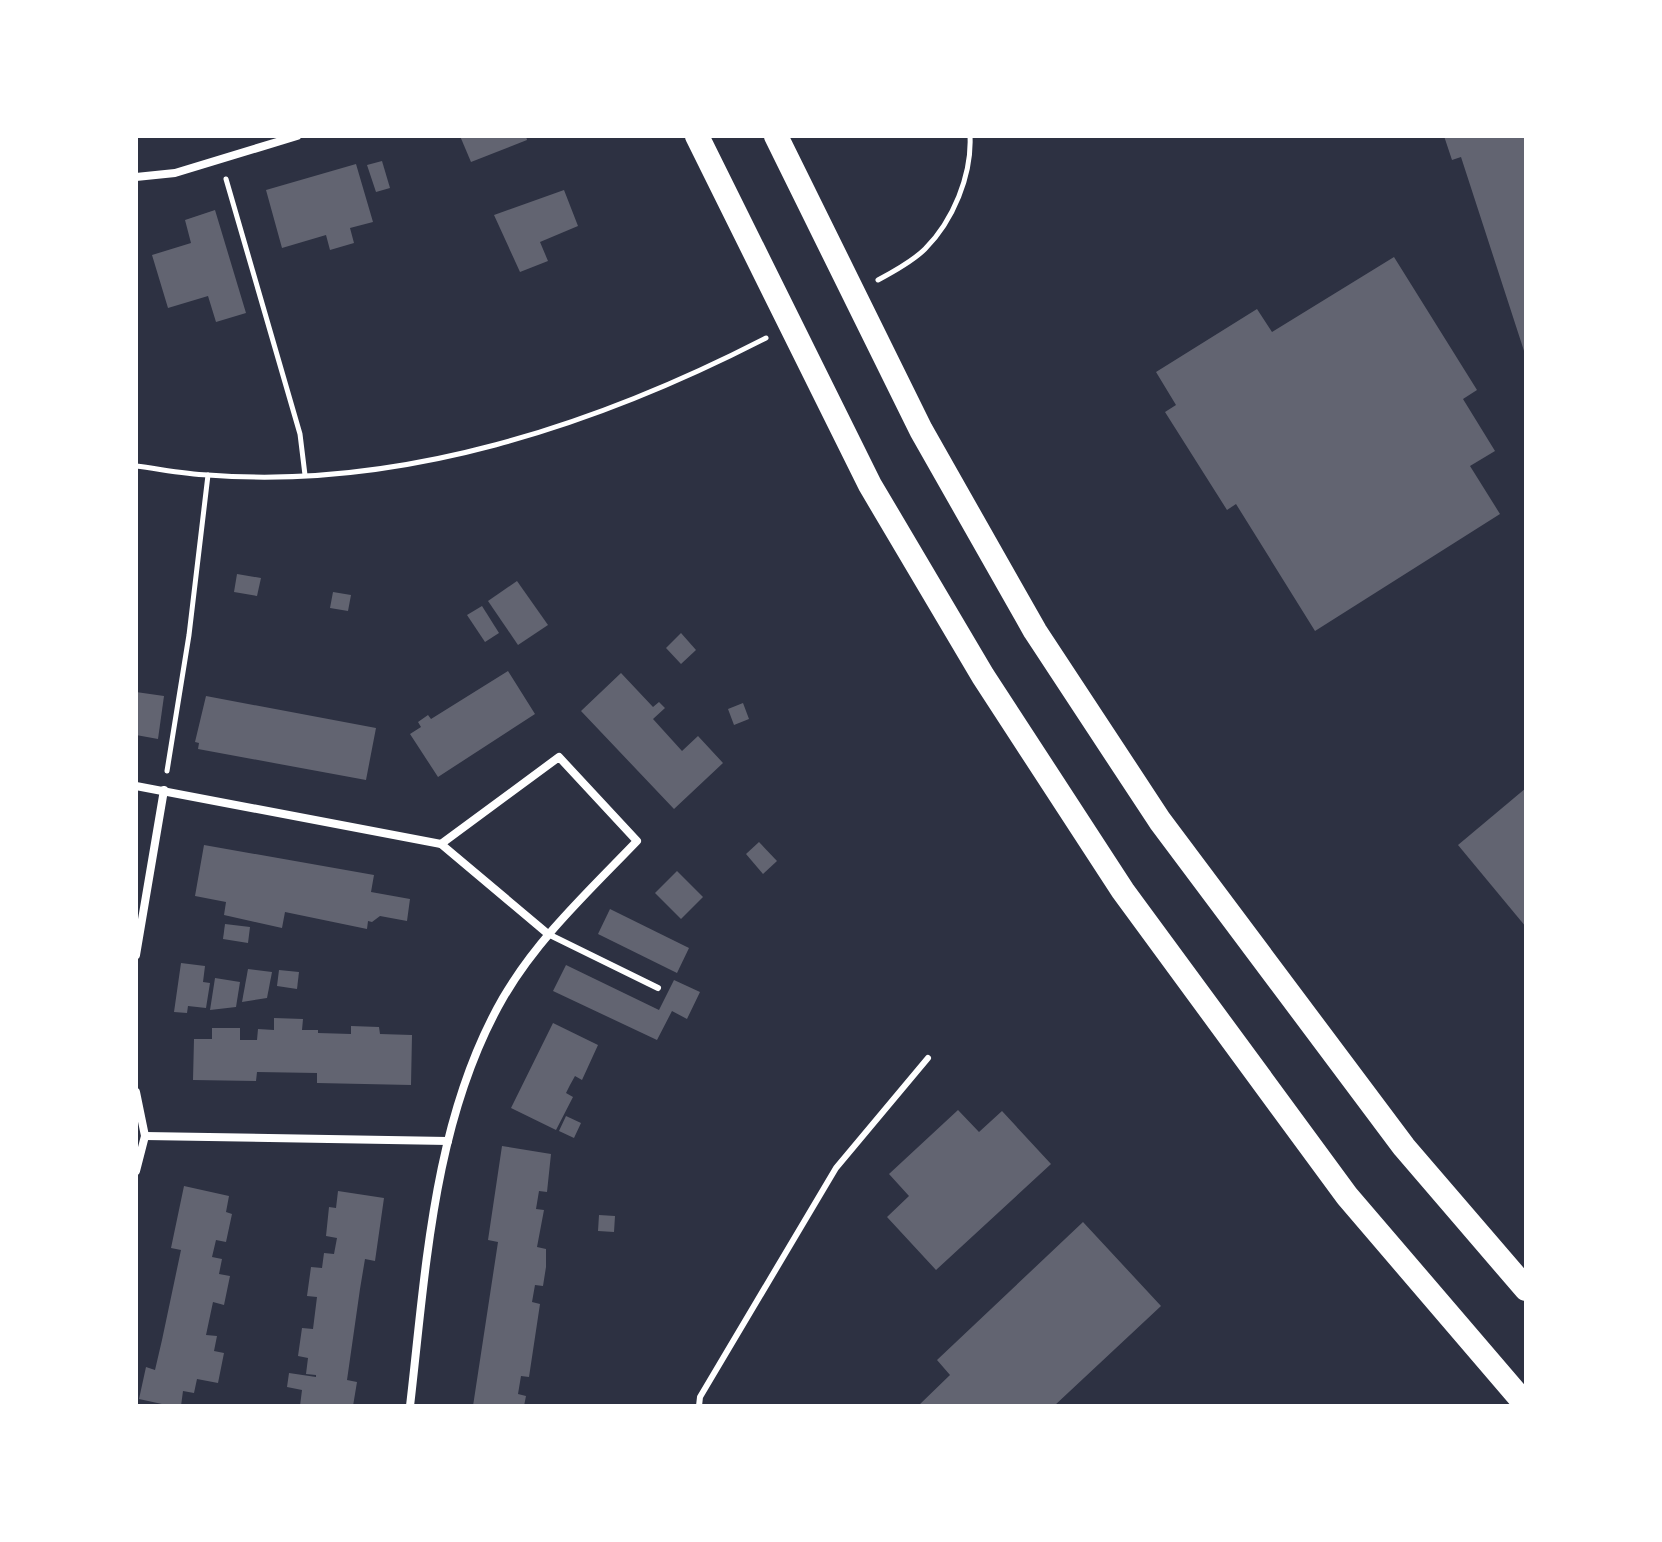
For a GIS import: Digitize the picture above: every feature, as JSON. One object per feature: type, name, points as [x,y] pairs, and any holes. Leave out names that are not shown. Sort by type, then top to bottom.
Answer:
[{"type":"highway","points":[[697,136],[870,485],[983,676],[1123,891],[1347,1196],[1526,1405]]},
{"type":"highway","points":[[776,136],[921,430],[1035,631],[1160,821],[1404,1147],[1526,1289]]},
{"type":"street","points":[[136,177],[175,173],[297,136]]},
{"type":"street","points":[[410,1406],[426,1265],[448,1141],[467,1075],[503,999],[548,934],[637,841],[559,757],[441,844]]},
{"type":"street","points":[[136,786],[441,844],[548,934]]},
{"type":"street","points":[[136,955],[164,790]]},
{"type":"street","points":[[136,1092],[145,1136],[136,1171]]},
{"type":"street","points":[[145,1136],[448,1141]]},
{"type":"lane","points":[[548,934],[658,988]]},
{"type":"lane","points":[[699,1406],[700,1397],[836,1168],[928,1058]]},
{"type":"path","points":[[885,276],[924,251],[951,216],[965,176],[970,136]]},
{"type":"path","points":[[220,159],[300,434],[305,475]]},
{"type":"path","points":[[136,466],[208,475],[305,475],[400,464],[507,443],[593,416],[676,383],[754,344]]},
{"type":"path","points":[[164,790],[189,635],[208,475]]},
{"type":"building","points":[[460,136],[526,136],[527,140],[471,162]]},
{"type":"building","points":[[1444,136],[1526,136],[1526,357],[1461,157],[1452,160]]},
{"type":"building","points":[[382,161],[390,188],[376,192],[367,165]]},
{"type":"building","points":[[356,164],[373,222],[350,228],[354,243],[330,250],[326,235],[282,248],[266,190]]},
{"type":"building","points":[[564,190],[578,226],[540,242],[548,261],[520,272],[494,215]]},
{"type":"building","points":[[215,210],[246,313],[216,322],[208,296],[168,308],[152,255],[191,243],[185,220]]},
{"type":"building","points":[[1394,257],[1477,390],[1463,399],[1495,451],[1470,466],[1500,514],[1315,631],[1236,504],[1227,510],[1165,412],[1176,405],[1156,372],[1257,309],[1272,332]]},
{"type":"building","points":[[237,574],[261,578],[257,596],[234,592]]},
{"type":"building","points":[[517,581],[548,625],[518,645],[488,601]]},
{"type":"building","points":[[333,592],[351,595],[348,611],[330,608]]},
{"type":"building","points":[[482,606],[499,633],[485,642],[467,615]]},
{"type":"building","points":[[681,633],[696,650],[681,664],[666,648]]},
{"type":"building","points":[[508,671],[535,714],[438,777],[410,734],[421,727],[418,722],[428,715],[431,719]]},
{"type":"building","points":[[621,673],[653,707],[659,702],[665,708],[653,719],[682,751],[698,736],[723,763],[674,809],[581,711]]},
{"type":"building","points":[[136,692],[164,696],[158,739],[136,735]]},
{"type":"building","points":[[206,696],[376,728],[366,780],[198,749],[199,743],[195,742]]},
{"type":"building","points":[[743,703],[749,719],[734,725],[728,709]]},
{"type":"building","points":[[1526,788],[1526,927],[1458,845]]},
{"type":"building","points":[[759,842],[777,861],[763,874],[746,854]]},
{"type":"building","points":[[204,845],[374,875],[371,892],[410,899],[407,921],[380,916],[372,922],[368,921],[367,929],[285,912],[282,928],[224,915],[226,902],[195,896]]},
{"type":"building","points":[[677,871],[703,897],[681,919],[655,893]]},
{"type":"building","points":[[610,909],[689,948],[677,973],[598,934]]},
{"type":"building","points":[[225,924],[250,927],[248,943],[223,939]]},
{"type":"building","points":[[181,963],[205,966],[203,982],[210,983],[206,1008],[188,1006],[187,1013],[174,1012]]},
{"type":"building","points":[[566,965],[659,1010],[674,980],[700,992],[687,1019],[672,1011],[657,1040],[553,991]]},
{"type":"building","points":[[248,969],[272,972],[267,998],[242,1002]]},
{"type":"building","points":[[279,970],[299,972],[297,989],[277,986]]},
{"type":"building","points":[[215,978],[240,982],[236,1007],[210,1010]]},
{"type":"building","points":[[274,1018],[303,1019],[302,1030],[318,1030],[318,1033],[351,1034],[351,1026],[379,1027],[380,1034],[412,1035],[411,1085],[317,1083],[317,1073],[257,1072],[256,1081],[193,1080],[194,1039],[212,1039],[212,1028],[240,1028],[240,1040],[257,1040],[258,1029],[274,1030]]},
{"type":"building","points":[[553,1023],[598,1045],[582,1080],[575,1076],[566,1093],[573,1097],[556,1130],[511,1108]]},
{"type":"building","points":[[958,1110],[979,1132],[1002,1111],[1051,1164],[936,1270],[887,1217],[909,1196],[889,1174]]},
{"type":"building","points":[[566,1116],[581,1123],[574,1138],[559,1131]]},
{"type":"building","points":[[502,1146],[551,1154],[547,1192],[539,1191],[536,1209],[544,1210],[537,1247],[546,1249],[546,1267],[543,1286],[535,1285],[532,1302],[540,1304],[529,1377],[521,1376],[518,1394],[526,1396],[524,1406],[473,1406],[498,1242],[488,1240]]},
{"type":"building","points":[[184,1186],[229,1196],[226,1212],[232,1214],[226,1242],[216,1240],[212,1257],[222,1259],[219,1274],[230,1276],[224,1305],[213,1302],[206,1335],[217,1336],[214,1351],[224,1353],[218,1383],[197,1379],[194,1393],[183,1391],[181,1406],[171,1406],[139,1399],[146,1367],[155,1370],[162,1340],[181,1250],[171,1248]]},
{"type":"building","points":[[338,1191],[384,1198],[375,1261],[365,1259],[360,1289],[347,1380],[357,1382],[353,1406],[300,1406],[302,1390],[287,1387],[289,1373],[316,1377],[306,1374],[308,1358],[298,1356],[302,1328],[313,1329],[317,1297],[307,1296],[311,1267],[322,1268],[324,1253],[334,1254],[337,1238],[326,1236],[329,1207],[336,1208]]},
{"type":"building","points":[[599,1215],[615,1216],[614,1232],[598,1231]]},
{"type":"building","points":[[1083,1222],[1161,1306],[1054,1406],[918,1406],[950,1375],[937,1360]]}]
